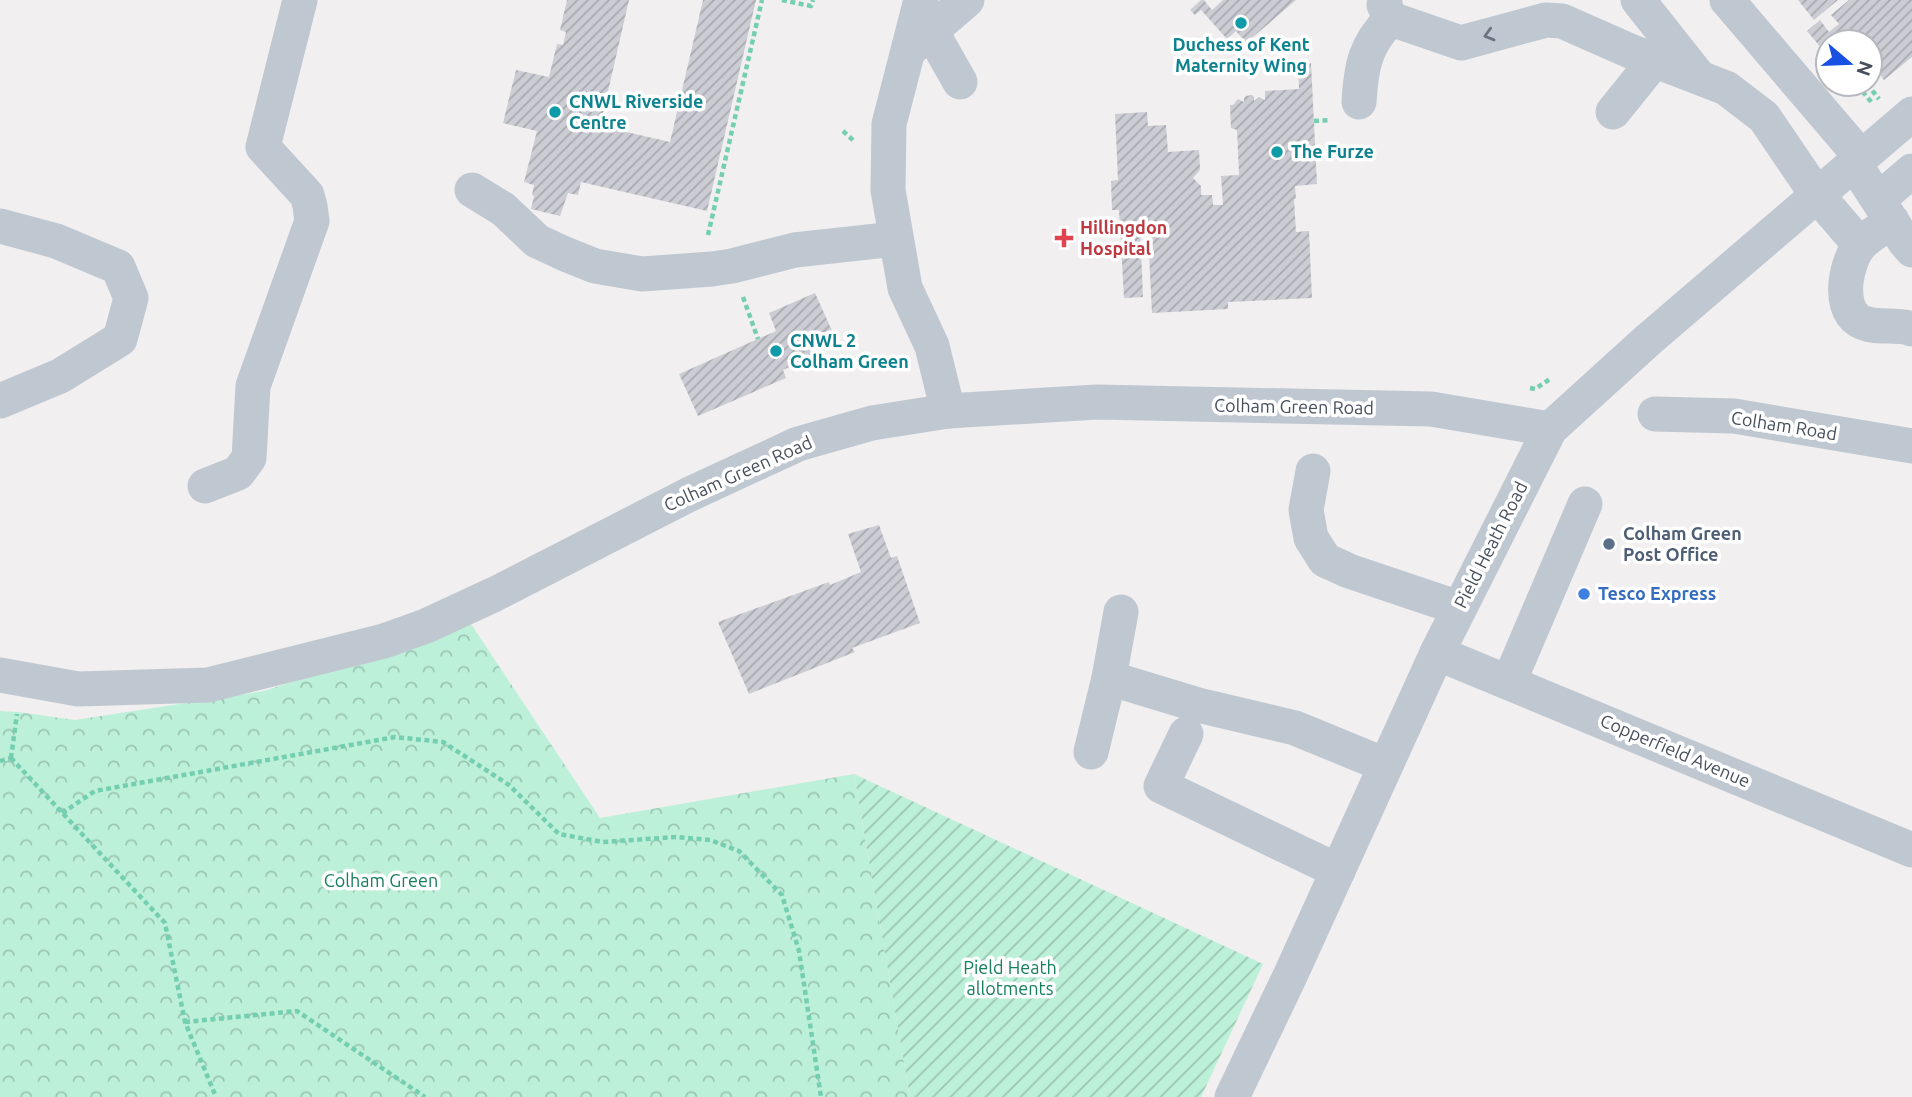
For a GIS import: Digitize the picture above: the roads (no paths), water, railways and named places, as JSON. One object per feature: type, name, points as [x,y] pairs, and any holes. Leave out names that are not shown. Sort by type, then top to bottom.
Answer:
[{"type":"street","points":[[205,486],[238,473],[249,458],[253,386],[312,220],[307,195],[263,147],[300,0]]},
{"type":"street","points":[[948,411],[932,346],[905,288],[888,190],[888,134],[892,112],[921,27],[967,0]]},
{"type":"street","points":[[1638,0],[1699,77]]},
{"type":"street","points":[[1727,0],[1857,160],[1885,210],[1912,250]]},
{"type":"street","points":[[1359,102],[1361,71],[1388,10],[1461,43],[1546,20],[1556,10],[1562,21],[1726,88],[1763,117],[1817,195],[1860,245]]},
{"type":"street","points":[[921,27],[960,82]]},
{"type":"street","points":[[1613,112],[1655,60]]},
{"type":"street","name":"Pield Heath Road","points":[[1232,1097],[1437,653],[1550,429],[1648,340],[1899,127]]},
{"type":"street","points":[[1912,171],[1860,245],[1849,267],[1845,289],[1848,307],[1857,320],[1872,325],[1912,329]]},
{"type":"street","points":[[472,190],[503,209],[537,241],[595,266],[642,274],[733,266],[795,250],[895,239]]},
{"type":"street","points":[[0,226],[56,241],[118,267],[131,298],[120,339],[60,376],[0,401]]},
{"type":"street","name":"Colham Green Road","points":[[0,675],[78,689],[208,685],[384,641],[426,626],[495,594],[688,495],[798,444],[872,423],[948,411],[1097,402],[1431,410],[1550,429]]},
{"type":"street","name":"Colham Road","points":[[1656,414],[1734,416],[1912,446]]},
{"type":"street","points":[[1313,471],[1306,510],[1311,538],[1325,560],[1349,571],[1460,608]]},
{"type":"street","points":[[1509,682],[1585,504]]},
{"type":"street","points":[[1091,752],[1121,612]]},
{"type":"street","name":"Copperfield Avenue","points":[[1437,653],[1912,850]]},
{"type":"street","points":[[1109,678],[1198,705],[1295,727],[1385,765]]},
{"type":"street","points":[[1186,734],[1161,786],[1338,871]]},
{"type":"place","name":"Duchess of Kent Maternity Wing","points":[[1241,23]]},
{"type":"place","name":"CNWL Riverside Centre","points":[[555,112]]},
{"type":"place","name":"The Furze","points":[[1277,152]]},
{"type":"place","name":"Hillingdon Hospital","points":[[1064,238]]},
{"type":"place","name":"CNWL 2 Colham Green","points":[[776,351]]},
{"type":"place","name":"Colham Green Post Office","points":[[1609,544]]},
{"type":"place","name":"Tesco Express","points":[[1584,594]]},
{"type":"park label","name":"Colham Green","points":[[381,881]]},
{"type":"park label","name":"Pield Heath allotments","points":[[1010,978]]}]
